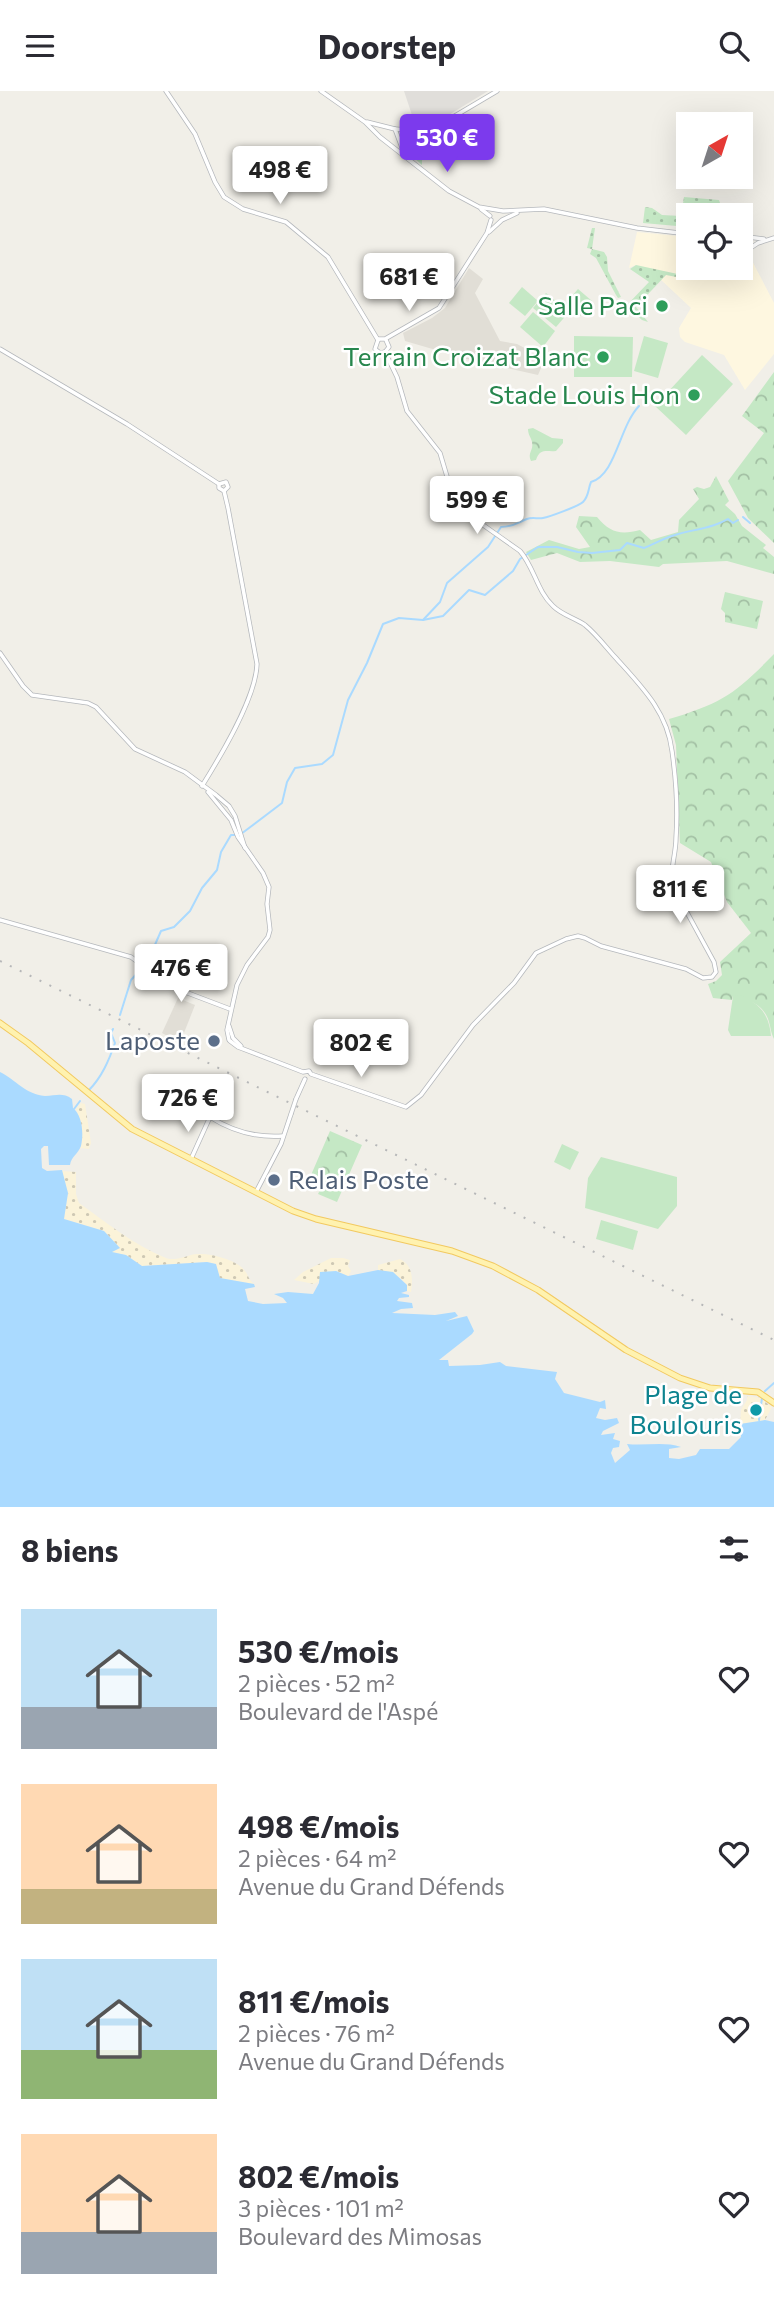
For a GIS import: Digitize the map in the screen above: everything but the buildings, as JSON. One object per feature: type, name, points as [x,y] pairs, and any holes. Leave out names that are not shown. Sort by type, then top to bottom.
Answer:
[{"type":"main road","points":[[0,1024],[28,1043],[132,1129],[256,1192],[308,1217],[452,1251],[493,1266],[538,1290],[616,1344],[680,1378],[710,1388],[758,1392],[774,1403]]},
{"type":"street","points":[[166,91],[195,134],[224,197],[243,209],[286,222],[328,257],[377,340]]},
{"type":"street","points":[[321,91],[365,122],[452,193],[500,221]]},
{"type":"street","points":[[365,122],[387,128],[421,131],[439,126],[497,91]]},
{"type":"street","points":[[382,138],[387,128]]},
{"type":"street","points":[[396,129],[405,156]]},
{"type":"street","points":[[391,145],[409,131]]},
{"type":"street","points":[[479,207],[498,211],[548,210],[637,228],[676,233]]},
{"type":"street","points":[[487,233],[491,218],[498,211]]},
{"type":"street","points":[[498,211],[502,215],[500,221]]},
{"type":"street","points":[[377,340],[385,339],[439,308],[487,233],[500,221],[520,211]]},
{"type":"street","points":[[753,237],[774,238]]},
{"type":"street","points":[[753,239],[753,246]]},
{"type":"street","points":[[753,246],[766,239]]},
{"type":"street","points":[[385,339],[389,347],[385,352]]},
{"type":"street","points":[[377,340],[374,345],[376,351],[385,352]]},
{"type":"street","points":[[0,349],[219,484],[223,482],[228,485],[228,489],[224,491]]},
{"type":"street","points":[[229,1024],[226,1034],[244,1048],[303,1072],[307,1071],[311,1075],[406,1107],[421,1095],[476,1021],[514,983],[536,953],[566,939],[578,936],[608,948],[686,969],[703,978],[712,977],[716,972],[714,962],[673,885],[671,874],[676,839],[674,768],[669,736],[659,710],[648,694],[591,631],[561,612],[547,599],[520,551],[454,500],[440,453],[407,411],[397,377],[385,352]]},
{"type":"street","points":[[202,786],[243,710],[257,674],[224,491],[220,490],[219,484]]},
{"type":"street","points":[[0,653],[32,695],[88,703],[96,707],[135,749],[185,772],[207,790],[231,820],[245,848],[263,873],[269,887],[267,904],[270,930],[237,985],[230,1009],[231,1038]]},
{"type":"street","points":[[0,920],[137,959],[172,987],[230,1009]]},
{"type":"street","points":[[303,1072],[305,1079]]},
{"type":"street","points":[[256,1192],[283,1136],[305,1079],[311,1075]]},
{"type":"street","points":[[191,1159],[210,1117],[246,1133],[283,1136]]},
{"type":"shaded area","points":[[404,91],[488,91],[442,119],[416,127]]},
{"type":"shaded area","points":[[637,232],[676,236],[676,280],[753,280],[753,263],[774,303],[774,354],[745,390],[724,355],[685,342],[680,337],[679,328],[691,308],[660,279],[666,275],[636,265],[629,268]]},
{"type":"shaded area","points":[[469,268],[483,279],[475,293],[500,341],[517,344],[545,359],[538,375],[405,341],[403,333],[445,308]]},
{"type":"shaded area","points":[[178,998],[195,1005],[180,1043],[162,1033]]},
{"type":"green space","points":[[457,122],[448,127],[448,132],[440,131],[417,152],[422,154],[422,165],[404,149],[403,142],[408,135],[430,133]]},
{"type":"green space","points":[[684,197],[719,200],[720,203],[683,203]]},
{"type":"green space","points":[[645,207],[662,215],[676,216],[676,226],[643,223]]},
{"type":"green space","points":[[592,228],[595,228],[592,249],[587,248]]},
{"type":"green space","points":[[592,249],[604,252],[608,271],[621,297],[618,298],[596,258],[590,254]]},
{"type":"green space","points":[[636,265],[676,274],[676,277],[666,275],[636,307],[648,322],[626,306],[649,282],[630,269]]},
{"type":"green space","points":[[522,287],[538,301],[525,316],[509,303]]},
{"type":"green space","points":[[578,289],[592,301],[580,316],[565,304]]},
{"type":"green space","points":[[546,293],[569,312],[556,327],[533,308]]},
{"type":"green space","points":[[533,312],[555,331],[543,347],[520,327]]},
{"type":"green space","name":"Terrain Croizat Blanc","points":[[574,336],[633,337],[632,377],[574,377]]},
{"type":"green space","points":[[644,336],[668,343],[658,378],[634,371]]},
{"type":"green space","name":"Stade Louis Hon","points":[[702,355],[733,384],[686,435],[655,406]]},
{"type":"green space","points":[[774,372],[774,543],[748,518],[728,481],[764,433],[742,416]]},
{"type":"green space","points":[[533,428],[552,438],[563,439],[563,443],[556,451],[541,452],[536,460],[531,461],[532,440],[528,429]]},
{"type":"green space","points":[[716,476],[729,501],[725,505],[735,514],[742,526],[766,545],[763,548],[774,557],[774,574],[727,561],[663,564],[659,567],[610,561],[580,562],[557,553],[531,560],[526,552],[549,540],[579,549],[590,547],[576,527],[579,516],[597,517],[616,531],[640,530],[651,540],[678,532],[679,520],[699,499],[693,489],[710,487]]},
{"type":"green space","points":[[725,592],[763,601],[757,629],[725,622],[725,613],[721,609]]},
{"type":"green space","points":[[774,654],[774,1039],[767,1016],[760,1007],[733,996],[732,1000],[713,998],[708,984],[722,975],[720,962],[751,933],[727,902],[711,862],[680,843],[676,745],[669,719],[702,708],[727,695],[749,679]]},
{"type":"green space","points":[[740,995],[753,1002],[766,1016],[771,1036],[731,1036],[728,1030],[733,996]]},
{"type":"green space","points":[[330,1131],[362,1145],[337,1202],[318,1194],[320,1190],[310,1186],[311,1183],[308,1182]]},
{"type":"green space","points":[[562,1144],[579,1152],[570,1170],[554,1162]]},
{"type":"green space","points":[[601,1157],[677,1177],[677,1206],[658,1229],[585,1208],[588,1178]]},
{"type":"green space","points":[[601,1220],[638,1231],[633,1250],[596,1239]]},
{"type":"sand","points":[[81,1103],[85,1104],[91,1143],[89,1149],[80,1148],[82,1126],[76,1109]]},
{"type":"sand","points":[[62,1171],[76,1172],[76,1194],[79,1203],[143,1247],[169,1259],[197,1254],[221,1257],[241,1267],[254,1284],[219,1278],[216,1264],[207,1262],[142,1266],[126,1255],[110,1252],[120,1248],[104,1231],[64,1219],[68,1193]]},
{"type":"sand","points":[[331,1258],[350,1260],[348,1266],[351,1271],[348,1276],[336,1271],[314,1284],[294,1280],[303,1272]]},
{"type":"sand","points":[[400,1259],[410,1269],[411,1292],[407,1291],[407,1285],[398,1276],[378,1270],[378,1265]]},
{"type":"sand","name":"Plage de Boulouris","points":[[747,1396],[760,1398],[772,1407],[765,1420],[740,1424],[741,1410]]},
{"type":"water","points":[[0,1072],[32,1093],[45,1096],[62,1095],[72,1099],[73,1108],[82,1125],[81,1146],[70,1165],[49,1165],[48,1146],[44,1146],[41,1149],[42,1168],[47,1171],[62,1170],[68,1193],[64,1219],[104,1231],[120,1248],[112,1252],[126,1255],[142,1266],[207,1262],[216,1264],[220,1278],[254,1284],[255,1287],[245,1289],[248,1301],[263,1304],[287,1303],[274,1294],[313,1294],[319,1283],[320,1272],[336,1271],[348,1276],[378,1270],[393,1272],[407,1285],[407,1291],[401,1293],[409,1295],[397,1301],[412,1303],[413,1308],[392,1313],[435,1315],[455,1312],[458,1316],[446,1321],[467,1316],[474,1331],[439,1360],[448,1360],[449,1366],[500,1362],[506,1366],[557,1372],[555,1379],[564,1393],[600,1402],[605,1400],[606,1409],[600,1408],[596,1418],[617,1418],[619,1423],[603,1431],[601,1435],[615,1433],[613,1439],[620,1441],[619,1447],[613,1448],[611,1453],[615,1463],[630,1450],[627,1444],[668,1444],[681,1447],[669,1449],[669,1458],[679,1459],[696,1455],[700,1449],[729,1449],[741,1437],[740,1424],[765,1420],[774,1422],[774,1507],[0,1507]]},
{"type":"waterway","points":[[241,834],[282,803],[287,782],[295,768],[322,764],[333,755],[348,700],[383,624],[399,618],[423,620],[440,602],[447,583],[488,547],[501,527],[512,526],[529,518],[546,517],[583,502],[591,482],[599,478],[612,460],[632,415],[639,406]]},
{"type":"waterway","points":[[743,517],[750,523]]},
{"type":"waterway","points":[[423,620],[443,616],[469,590],[485,595],[513,571],[520,559],[538,547],[592,553],[620,550],[627,543],[644,548],[671,536],[709,527],[728,519],[733,523],[738,520]]},
{"type":"waterway","points":[[147,963],[161,931],[174,927],[190,911],[202,888],[217,870],[221,852],[231,835],[236,835]]},
{"type":"waterway","points":[[120,1015],[131,980],[142,968]]},
{"type":"waterway","points":[[89,1090],[110,1056],[115,1043],[111,1033],[113,1029]]},
{"type":"waterway","points":[[74,1109],[80,1101]]},
{"type":"waterway","points":[[765,1391],[774,1383]]},
{"type":"waterway","points":[[759,1420],[762,1398]]},
{"type":"railway","points":[[0,961],[774,1340]]},
{"type":"place","name":"Salle Paci","points":[[662,306]]},
{"type":"place","name":"Terrain Croizat Blanc","points":[[603,357]]},
{"type":"place","name":"Stade Louis Hon","points":[[694,395]]},
{"type":"place","name":"Laposte","points":[[214,1041]]},
{"type":"place","name":"Relais Poste","points":[[274,1180]]},
{"type":"place","name":"Plage de Boulouris","points":[[756,1410]]}]
